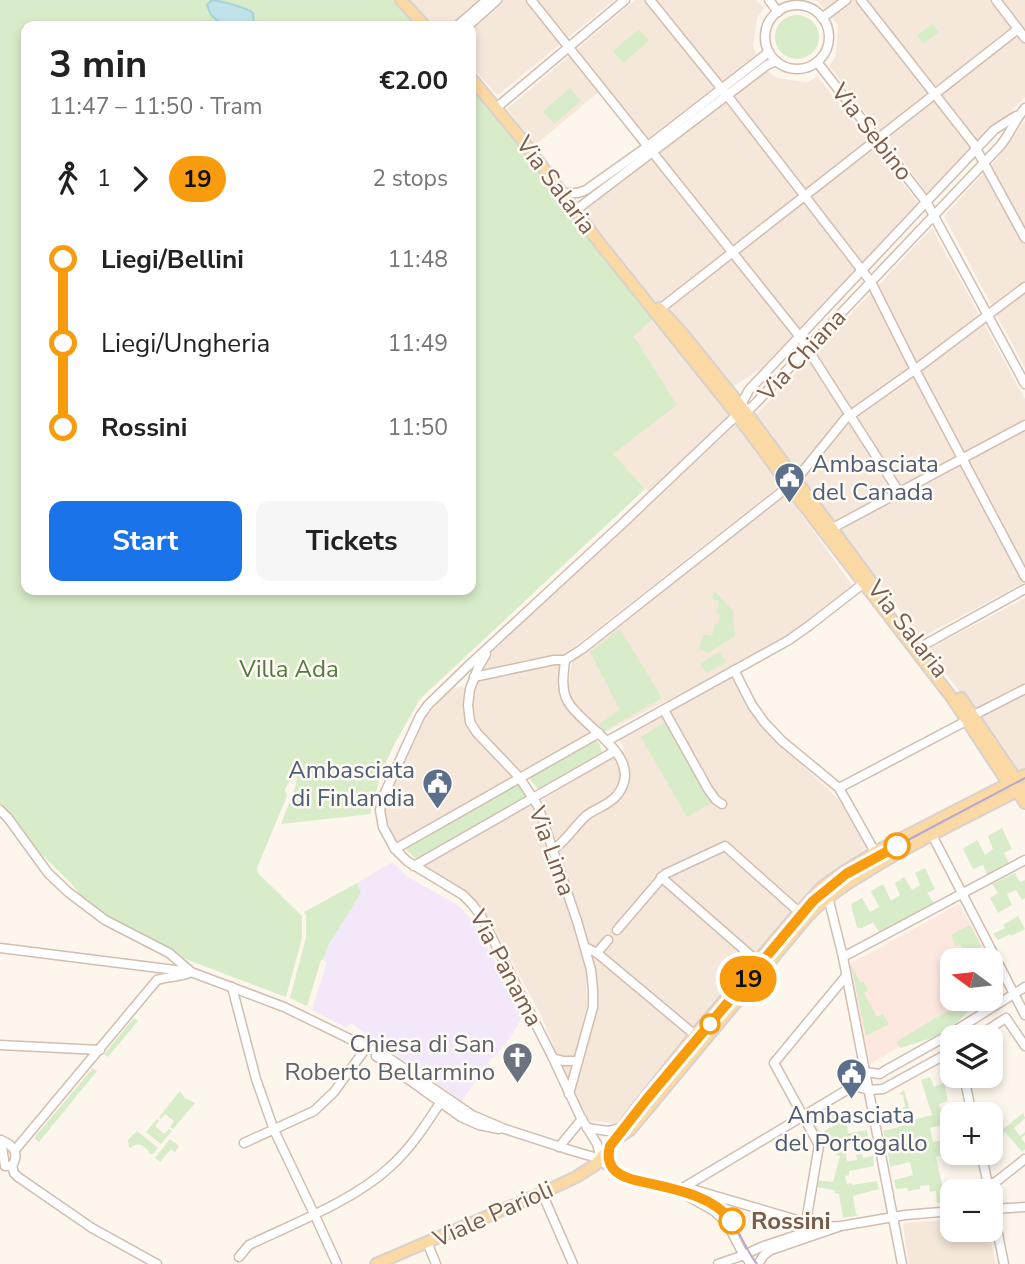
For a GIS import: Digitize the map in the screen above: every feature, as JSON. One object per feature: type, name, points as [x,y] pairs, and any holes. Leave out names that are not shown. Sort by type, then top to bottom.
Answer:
[{"type":"main road","points":[[401,0],[420,21]]},
{"type":"main road","name":"Via Salaria","points":[[476,84],[691,359],[740,412],[1012,773],[1025,803]]},
{"type":"main road","name":"Via Salaria","points":[[641,293],[683,334],[730,394],[740,412]]},
{"type":"main road","name":"Via Salaria","points":[[828,530],[864,583],[918,648]]},
{"type":"main road","points":[[617,1138],[695,1035],[799,912],[826,892],[1018,786],[1025,775]]},
{"type":"main road","points":[[617,1138],[630,1130],[839,875],[875,852],[1018,786]]},
{"type":"main road","name":"Viale Parioli","points":[[376,1264],[570,1180],[589,1169],[617,1138]]},
{"type":"street","points":[[472,21],[487,0]]},
{"type":"street","points":[[465,21],[497,0]]},
{"type":"street","points":[[531,0],[800,337],[899,492]]},
{"type":"street","points":[[496,108],[625,0]]},
{"type":"street","points":[[650,0],[725,92],[871,282],[1025,577]]},
{"type":"street","points":[[769,0],[778,12]]},
{"type":"street","points":[[822,18],[846,0]]},
{"type":"street","points":[[861,0],[976,150],[1025,238]]},
{"type":"street","points":[[1000,1],[1025,38]]},
{"type":"street","points":[[789,6],[801,6],[813,10],[822,18],[828,32],[828,43],[817,62],[797,69],[783,66],[769,52],[765,40],[767,27],[778,12],[789,6]]},
{"type":"street","points":[[660,309],[1018,29]]},
{"type":"street","points":[[725,92],[769,52]]},
{"type":"street","points":[[576,210],[725,92],[776,61]]},
{"type":"street","name":"Via Sebino","points":[[817,62],[927,203],[1025,384]]},
{"type":"street","name":"Via Chiana","points":[[740,412],[749,390],[998,127],[1023,110]]},
{"type":"street","name":"Via Chiana","points":[[740,412],[751,408],[1003,143],[1023,110]]},
{"type":"street","points":[[998,127],[1005,129],[1008,135]]},
{"type":"street","points":[[563,193],[578,194],[584,191],[650,149]]},
{"type":"street","points":[[473,680],[471,673],[466,671],[460,677],[466,685],[473,680],[554,660],[565,660],[582,649],[792,483],[845,419],[1025,287]]},
{"type":"street","points":[[730,394],[740,395],[749,390]]},
{"type":"street","points":[[473,680],[491,646],[740,412]]},
{"type":"street","points":[[828,530],[1025,425]]},
{"type":"street","points":[[607,741],[802,632],[864,583]]},
{"type":"street","points":[[918,648],[1025,589]]},
{"type":"street","name":"Via Panama","points":[[491,646],[428,705],[421,716],[382,800],[380,810],[383,827],[395,849],[414,866],[463,895],[486,923],[569,1094],[597,1144],[601,1158]]},
{"type":"street","points":[[553,849],[560,845],[584,818],[613,800],[624,780],[621,760],[615,751],[570,704],[564,691],[565,660]]},
{"type":"street","points":[[734,670],[764,722],[782,741],[839,788],[875,852]]},
{"type":"street","name":"Via Lima","points":[[473,680],[468,705],[473,727],[534,798],[591,970],[593,1002],[569,1094]]},
{"type":"street","points":[[839,788],[1025,689]]},
{"type":"street","points":[[663,710],[708,789],[722,804]]},
{"type":"street","points":[[395,849],[599,733]]},
{"type":"street","points":[[414,866],[615,751]]},
{"type":"street","points":[[0,810],[48,873],[68,892],[106,919],[169,953],[191,972]]},
{"type":"street","points":[[932,835],[1025,1015]]},
{"type":"street","points":[[617,930],[661,877],[725,846],[799,912]]},
{"type":"street","points":[[843,957],[1025,860]]},
{"type":"street","points":[[661,877],[757,961]]},
{"type":"street","points":[[826,892],[843,957],[902,1264]]},
{"type":"street","points":[[597,953],[608,940]]},
{"type":"street","points":[[585,947],[597,953],[695,1035]]},
{"type":"street","points":[[0,948],[191,972],[284,1007],[389,1058],[442,1100],[469,1114],[505,1129],[601,1158],[620,1176],[684,1194],[720,1216],[751,1264]]},
{"type":"street","points":[[164,967],[169,953]]},
{"type":"street","points":[[15,1150],[157,980],[159,974],[155,966]]},
{"type":"street","points":[[164,967],[170,976]]},
{"type":"street","points":[[157,980],[191,972]]},
{"type":"street","points":[[806,1222],[819,1144],[774,1063],[846,976]]},
{"type":"street","points":[[232,987],[256,1079],[280,1146],[337,1264]]},
{"type":"street","points":[[965,1025],[1025,988]]},
{"type":"street","points":[[995,1025],[1006,1018],[1024,1042]]},
{"type":"street","points":[[879,1090],[875,1081],[880,1074],[940,1040]]},
{"type":"street","points":[[0,1045],[100,1050]]},
{"type":"street","points":[[244,1143],[314,1111],[334,1092],[366,1048]]},
{"type":"street","points":[[850,1088],[879,1090],[940,1057]]},
{"type":"street","points":[[553,1058],[578,1061]]},
{"type":"street","points":[[865,1072],[880,1074]]},
{"type":"street","points":[[676,1192],[850,1088],[865,1072]]},
{"type":"street","points":[[236,1260],[249,1245],[368,1185],[391,1167],[416,1138],[442,1100]]},
{"type":"street","points":[[555,1145],[584,1123],[608,1131],[623,1127]]},
{"type":"street","points":[[0,1138],[15,1150],[15,1160],[5,1168]]},
{"type":"street","points":[[0,1138],[5,1168]]},
{"type":"street","points":[[1000,1179],[1025,1159]]},
{"type":"street","points":[[5,1168],[92,1228],[157,1264]]},
{"type":"street","points":[[685,1187],[821,1227]]},
{"type":"street","points":[[541,1193],[573,1264]]},
{"type":"street","points":[[1003,1208],[1025,1207]]},
{"type":"street","points":[[718,1264],[821,1227],[940,1212]]},
{"type":"street","points":[[758,1264],[771,1250],[841,1226]]},
{"type":"street","points":[[427,1242],[436,1264]]},
{"type":"street","points":[[999,1242],[1004,1264]]},
{"type":"shaded area","points":[[407,0],[614,0],[499,94],[476,72],[476,21],[429,21]]},
{"type":"shaded area","points":[[635,0],[757,0],[764,8],[757,18],[753,47],[758,57],[649,140],[606,86],[535,145],[507,109]]},
{"type":"shaded area","points":[[807,0],[1025,0],[1025,97],[929,195],[829,66],[836,56],[838,25],[817,1]]},
{"type":"shaded area","points":[[768,71],[777,78],[805,82],[817,76],[920,205],[763,368],[732,387],[690,333],[654,300],[597,234],[582,212]]},
{"type":"shaded area","points":[[1025,121],[1025,368],[944,216],[996,160]]},
{"type":"shaded area","points":[[932,228],[1025,399],[1025,582],[924,636],[918,634],[830,520],[755,416]]},
{"type":"shaded area","points":[[654,318],[733,415],[651,495],[612,454],[676,405],[634,336]]},
{"type":"shaded area","points":[[737,423],[783,483],[564,655],[480,672],[493,650]]},
{"type":"shaded area","points":[[784,490],[852,585],[796,630],[602,734],[570,698],[568,687],[572,661]]},
{"type":"shaded area","points":[[1025,598],[1025,770],[1017,774],[984,722],[927,650]]},
{"type":"shaded area","points":[[554,662],[560,664],[561,693],[595,732],[518,772],[474,725],[471,705],[476,680]]},
{"type":"shaded area","points":[[731,677],[752,712],[838,799],[867,846],[821,886],[622,1124],[590,1121],[573,1094],[597,1004],[596,971],[542,800],[625,750],[619,740]]},
{"type":"shaded area","points":[[461,686],[467,691],[470,728],[512,773],[510,779],[394,843],[385,821],[386,802],[422,721],[450,690]]},
{"type":"shaded area","points":[[531,803],[561,884],[586,971],[587,1006],[568,1083],[542,1017],[493,927],[467,892],[421,867]]},
{"type":"shaded area","points":[[393,862],[408,877],[456,904],[465,912],[477,928],[523,1015],[514,1032],[462,1101],[351,1023],[347,1028],[312,1010],[327,962],[323,960],[329,944],[361,893],[357,883]]},
{"type":"shaded area","points":[[959,904],[984,948],[940,948],[940,1012],[960,1012],[870,1064],[848,965]]},
{"type":"shaded area","points":[[940,1220],[940,1242],[991,1242],[996,1264],[909,1264],[903,1226],[905,1223]]},
{"type":"green space","name":"Villa Ada","points":[[0,0],[394,0],[413,21],[21,21],[21,595],[476,595],[476,92],[654,318],[634,336],[677,405],[613,454],[645,489],[420,699],[382,771],[370,814],[281,824],[295,788],[297,778],[293,776],[285,789],[287,796],[257,868],[258,873],[302,916],[302,938],[286,997],[188,960],[94,907],[84,900],[71,883],[27,840],[0,804]]},
{"type":"green space","points":[[797,15],[806,16],[813,21],[818,28],[818,46],[813,53],[806,58],[797,59],[788,58],[781,53],[776,46],[775,37],[776,28],[781,21],[788,16]]},
{"type":"green space","points":[[933,24],[939,32],[923,44],[917,35]]},
{"type":"green space","points":[[639,29],[649,41],[623,63],[613,51]]},
{"type":"green space","points":[[570,88],[581,101],[554,124],[543,111]]},
{"type":"green space","points":[[714,591],[733,611],[735,636],[708,653],[699,649],[703,634],[712,636],[715,623],[718,624],[720,615],[716,613],[719,601],[712,599]]},
{"type":"green space","points":[[620,629],[662,698],[604,731],[599,724],[620,710],[590,652]]},
{"type":"green space","points":[[720,652],[726,662],[706,673],[700,663]]},
{"type":"green space","points":[[667,721],[712,803],[687,817],[641,737]]},
{"type":"green space","points":[[594,740],[599,743],[602,752],[538,789],[528,777]]},
{"type":"green space","points":[[517,782],[528,797],[417,860],[403,847]]},
{"type":"green space","points":[[1002,828],[1012,849],[1004,853],[1009,863],[987,875],[983,865],[973,869],[963,849],[977,840],[985,855],[993,849],[988,836]]},
{"type":"green space","points":[[925,868],[935,889],[927,893],[934,903],[879,932],[873,922],[857,928],[851,904],[862,898],[870,912],[879,907],[871,891],[883,884],[891,901],[900,895],[895,883],[904,877],[912,890],[920,885],[915,873]]},
{"type":"green space","points":[[1015,873],[1020,882],[1025,880],[1025,898],[1022,900],[1016,890],[1007,894],[1012,905],[998,913],[990,898],[998,893],[992,884]]},
{"type":"green space","points":[[357,883],[361,893],[321,960],[307,1006],[290,998],[306,938],[304,912]]},
{"type":"green space","points":[[1018,916],[1025,929],[998,940],[993,934],[1005,928],[1003,925]]},
{"type":"green space","points":[[970,925],[982,948],[962,948],[960,944],[956,946],[951,935]]},
{"type":"green space","points":[[851,965],[868,990],[864,993],[877,1017],[883,1014],[889,1024],[866,1036]]},
{"type":"green space","points":[[947,1012],[968,1012],[954,1025],[940,1025],[940,1036],[900,1048],[896,1042]]},
{"type":"green space","points":[[134,1018],[138,1021],[108,1057],[104,1054]]},
{"type":"green space","points":[[93,1068],[97,1071],[39,1142],[34,1138]]},
{"type":"green space","points":[[930,1077],[934,1087],[940,1085],[940,1088],[945,1088],[948,1101],[939,1104],[940,1126],[930,1128],[933,1142],[940,1140],[940,1156],[936,1157],[941,1179],[940,1203],[937,1203],[936,1191],[930,1192],[929,1185],[908,1191],[907,1188],[896,1189],[894,1180],[913,1175],[910,1162],[890,1167],[888,1153],[902,1150],[900,1139],[886,1141],[883,1131],[910,1124],[907,1114],[893,1117],[892,1112],[905,1107],[903,1095],[899,1094],[904,1090],[913,1120],[932,1115],[921,1080]]},
{"type":"green space","points":[[180,1091],[185,1098],[195,1103],[173,1129],[170,1127],[174,1121],[165,1114],[161,1119],[159,1117]]},
{"type":"green space","points":[[832,1109],[836,1115],[863,1109],[865,1117],[846,1121],[848,1133],[867,1130],[869,1141],[847,1144],[847,1161],[857,1160],[856,1155],[862,1154],[863,1158],[873,1156],[874,1166],[849,1171],[849,1175],[845,1176],[847,1184],[852,1185],[877,1181],[879,1189],[853,1196],[856,1214],[860,1215],[843,1218],[839,1194],[834,1190],[816,1187],[816,1180],[833,1182],[840,1156],[836,1155],[842,1141],[818,1137],[810,1122],[813,1121],[821,1133],[833,1126],[826,1114]]},
{"type":"green space","points":[[1023,1113],[1025,1118],[1014,1128],[1020,1136],[1025,1132],[1021,1138],[1025,1143],[1022,1152],[1005,1132],[1003,1134],[1003,1129]]},
{"type":"green space","points":[[157,1119],[159,1121],[155,1126],[164,1134],[169,1129],[172,1131],[161,1144],[146,1132]]},
{"type":"green space","points":[[137,1131],[158,1148],[153,1154],[142,1145],[129,1147],[128,1140]]},
{"type":"green space","points":[[170,1139],[179,1146],[175,1152],[171,1149],[160,1162],[155,1158]]},
{"type":"water","points":[[212,0],[233,5],[253,13],[254,21],[218,21],[211,15],[207,5]]},
{"type":"tram line","points":[[757,1264],[730,1218],[717,1206],[691,1194],[620,1175],[609,1161],[611,1144],[799,917],[825,890],[855,868],[1025,778]]},
{"type":"tram line","name":"19","points":[[732,1221],[722,1209],[706,1199],[631,1179],[614,1171],[608,1158],[610,1146],[813,901],[846,874],[897,846]]},
{"type":"place","name":"Ambasciata del Canada","points":[[789,505]]},
{"type":"place","name":"Ambasciata di Finlandia","points":[[438,811]]},
{"type":"place","name":"Chiesa di San Roberto Bellarmino","points":[[518,1085]]},
{"type":"place","name":"Ambasciata del Portogallo","points":[[851,1100]]},
{"type":"place","name":"Rossini","points":[[732,1221]]}]
